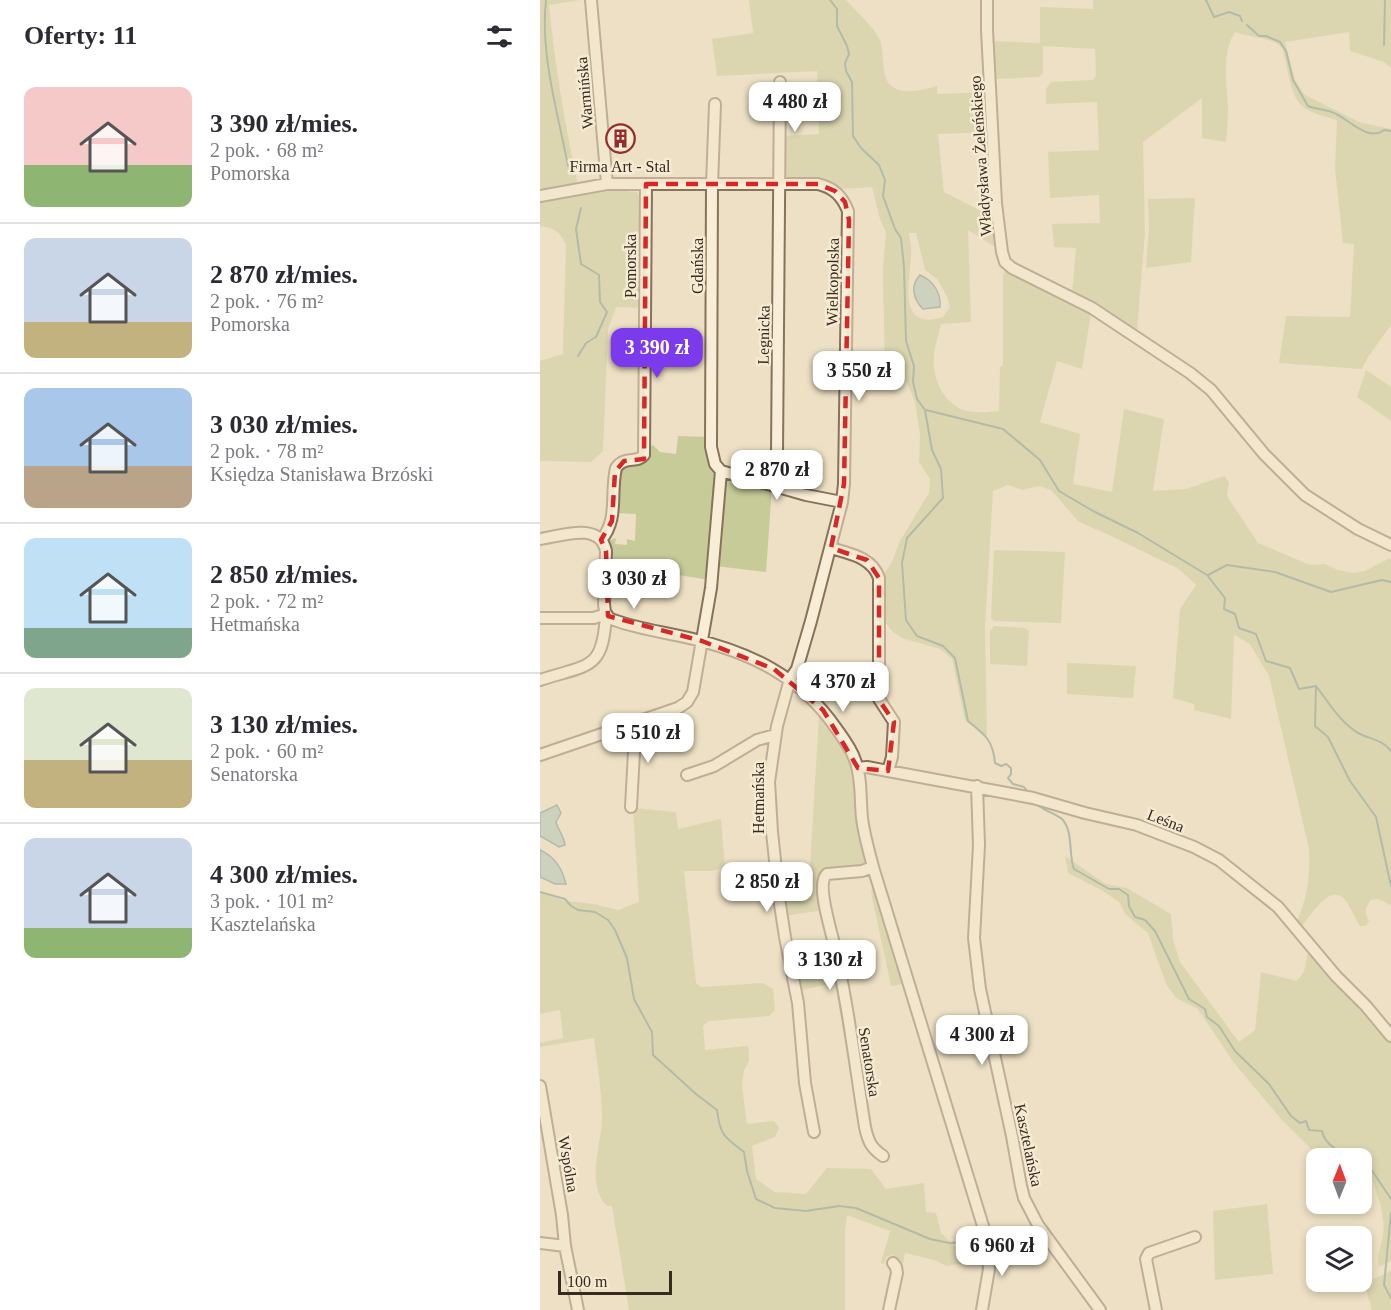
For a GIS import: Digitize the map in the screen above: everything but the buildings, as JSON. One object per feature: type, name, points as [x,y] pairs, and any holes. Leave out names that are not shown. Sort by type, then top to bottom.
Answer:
[{"type":"street","name":"Warmińska","points":[[591,0],[607,184]]},
{"type":"street","name":"Władysława Żeleńskiego","points":[[987,0],[996,202],[1005,262],[1012,268],[1092,308],[1208,386],[1264,454],[1305,495],[1390,547]]},
{"type":"street","points":[[780,82],[780,184]]},
{"type":"street","name":"Gdańska","points":[[627,725],[678,708],[687,702],[693,692],[711,588],[721,471],[713,459],[711,447],[712,184],[715,104]]},
{"type":"street","name":"Wielkopolska","points":[[540,196],[607,184],[818,184],[840,196],[848,211],[842,502],[796,669],[790,679]]},
{"type":"street","name":"Pomorska","points":[[601,540],[611,526],[616,468],[624,461],[639,459],[644,455],[646,184]]},
{"type":"street","name":"Legnicka","points":[[775,485],[780,184]]},
{"type":"street","points":[[721,471],[806,495],[842,502]]},
{"type":"street","points":[[540,539],[585,532],[594,534],[601,540],[606,551],[604,604],[606,614],[603,643],[598,655],[593,661],[581,667],[540,680]]},
{"type":"street","points":[[831,548],[867,560],[879,578],[879,699],[894,722],[892,757],[888,771]]},
{"type":"street","points":[[606,614],[615,620],[702,641],[757,661],[790,679],[810,696],[832,721],[850,750],[858,768],[864,832],[873,867],[987,1242],[989,1269],[982,1310]]},
{"type":"street","points":[[540,618],[594,618],[606,614]]},
{"type":"street","name":"Hetmańska","points":[[790,679],[775,735],[769,782],[772,832],[785,937],[798,1003],[805,1083],[814,1132]]},
{"type":"street","points":[[540,755],[627,725],[634,752],[631,807]]},
{"type":"street","points":[[687,775],[714,766],[757,740],[775,735]]},
{"type":"street","name":"Leśna","points":[[858,768],[867,767],[1029,797],[1157,831],[1219,860],[1278,907],[1391,1036]]},
{"type":"street","name":"Kasztelańska","points":[[977,786],[979,845],[974,939],[980,989],[1021,1186],[1024,1198],[1038,1226],[1100,1310]]},
{"type":"street","name":"Senatorska","points":[[873,867],[862,871],[832,872],[824,877],[822,884],[844,990],[868,1142],[883,1156]]},
{"type":"street","name":"Wspólna","points":[[540,1086],[562,1215],[565,1246],[578,1310]]},
{"type":"street","points":[[1156,1310],[1146,1259],[1149,1253],[1196,1237]]},
{"type":"street","points":[[540,1243],[565,1246]]},
{"type":"street","points":[[888,1310],[897,1273],[893,1263]]},
{"type":"highlighted area","points":[[646,184],[818,184],[835,191],[845,202],[849,220],[844,484],[831,548],[867,560],[879,578],[879,700],[894,722],[888,771],[858,768],[823,710],[774,669],[702,641],[608,616],[606,551],[601,540],[612,521],[615,472],[624,461],[644,459]]},
{"type":"green space","points":[[540,0],[580,0],[549,5],[561,95],[578,185],[545,191],[540,191]]},
{"type":"green space","points":[[749,0],[846,0],[880,40],[886,78],[892,87],[911,91],[937,86],[937,94],[988,92],[992,132],[938,134],[944,192],[995,218],[998,249],[968,230],[971,322],[941,324],[934,353],[937,380],[948,400],[954,405],[970,412],[999,411],[1000,367],[1003,365],[1003,275],[1007,268],[1074,300],[1091,313],[1082,369],[1057,361],[1040,422],[1080,434],[1073,484],[1112,492],[1124,409],[1164,419],[1153,491],[1186,489],[1224,476],[1229,482],[1227,496],[1258,543],[1310,565],[1325,564],[1353,573],[1365,571],[1390,558],[1391,905],[1378,899],[1371,900],[1366,910],[1369,921],[1366,926],[1360,926],[1348,904],[1342,897],[1335,895],[1322,901],[1301,927],[1297,921],[1308,886],[1309,849],[1269,676],[1250,644],[1234,635],[1231,719],[1194,710],[1194,704],[1173,698],[1180,609],[1196,585],[1179,569],[1079,522],[1051,490],[1039,486],[1022,490],[1008,485],[993,491],[985,627],[987,739],[965,720],[952,659],[940,649],[902,638],[885,622],[882,611],[881,578],[929,493],[930,479],[919,462],[920,434],[915,402],[906,381],[885,377],[883,268],[886,233],[872,187],[840,189],[830,184],[792,180],[784,174],[782,136],[819,134],[817,71],[717,76],[712,39],[753,33]],"holes":[[[909,233],[916,233],[925,270],[938,280],[947,297],[950,307],[943,317],[929,320],[919,317],[913,312],[909,303],[911,251]]]},
{"type":"green space","points":[[1093,0],[1391,0],[1391,68],[1384,62],[1350,51],[1349,32],[1285,42],[1295,80],[1305,95],[1359,122],[1391,129],[1391,325],[1362,369],[1279,363],[1286,316],[1350,317],[1354,244],[1343,243],[1335,169],[1337,120],[1313,112],[1300,103],[1295,97],[1280,46],[1264,39],[1235,32],[1231,41],[1226,59],[1228,109],[1226,142],[1202,138],[1202,98],[1143,142],[1145,232],[1137,331],[1135,333],[1072,294],[1076,248],[1054,247],[1052,224],[1100,223],[1099,195],[1050,198],[1048,152],[1099,150],[1097,102],[1046,104],[1046,89],[1051,82],[1093,80],[1096,76],[1095,49],[1043,46],[1043,73],[1039,77],[996,79],[993,75],[990,41],[1040,43],[1040,7],[1093,9]]},
{"type":"green space","points":[[615,190],[637,192],[642,199],[642,308],[616,307],[608,329],[603,451],[591,462],[540,461],[540,361],[563,354],[566,245],[556,231],[540,226],[540,203]]},
{"type":"green space","points":[[1195,198],[1191,262],[1146,268],[1149,227],[1148,199]]},
{"type":"green space","points":[[1366,370],[1391,387],[1391,421],[1357,397]]},
{"type":"green space","points":[[678,436],[709,437],[717,473],[710,580],[609,564],[607,541],[616,538],[615,544],[627,545],[627,539],[635,541],[636,514],[617,513],[619,469],[653,445],[660,452],[676,454]]},
{"type":"green space","points":[[726,475],[772,487],[766,572],[715,566]]},
{"type":"green space","points":[[994,550],[1065,552],[1061,623],[994,621],[991,618]]},
{"type":"green space","points":[[994,626],[1025,628],[1029,631],[1027,666],[990,664],[990,631]]},
{"type":"green space","points":[[1067,663],[1136,666],[1133,698],[1067,694]]},
{"type":"green space","points":[[819,715],[843,749],[849,762],[855,787],[857,820],[868,867],[826,872],[824,910],[784,916],[778,870],[810,867]]},
{"type":"green space","points":[[633,808],[676,812],[678,829],[721,819],[725,867],[712,871],[684,871],[696,983],[701,987],[763,983],[773,989],[775,1010],[769,1016],[709,1021],[703,1026],[705,1050],[748,1046],[749,1061],[744,1070],[742,1086],[747,1124],[774,1121],[779,1128],[775,1137],[752,1146],[756,1179],[775,1192],[806,1194],[827,1168],[871,1169],[886,1189],[924,1183],[926,1212],[936,1213],[941,1233],[956,1247],[980,1239],[984,1260],[947,1266],[934,1260],[905,1253],[903,1264],[892,1255],[886,1257],[884,1264],[881,1263],[890,1231],[847,1215],[845,1310],[629,1310],[612,1206],[607,1206],[600,1197],[597,1187],[596,1164],[602,1117],[594,1038],[540,1047],[540,1043],[563,1038],[560,1010],[540,1014],[540,892],[565,901],[594,904],[618,910],[639,902]]},
{"type":"green space","points":[[1065,856],[1106,884],[1127,888],[1171,914],[1173,939],[1180,962],[1239,1042],[1255,1030],[1261,972],[1297,981],[1304,972],[1309,947],[1391,1040],[1391,1261],[1379,1267],[1379,1251],[1384,1227],[1380,1203],[1372,1180],[1372,1148],[1310,1148],[1282,1120],[1234,1063],[1198,1009],[1176,998],[1166,984],[1148,933],[1126,915],[1119,902],[1068,873]]},
{"type":"green space","points":[[874,885],[904,984],[891,986],[872,897],[871,890]]},
{"type":"green space","points":[[835,959],[839,977],[830,984],[798,991],[793,966],[796,963]]},
{"type":"green space","points":[[1267,1204],[1273,1274],[1215,1280],[1213,1211]]},
{"type":"green space","points":[[1391,1271],[1391,1310],[1372,1310],[1367,1292],[1372,1292],[1372,1280]]},
{"type":"water","points":[[920,275],[929,280],[935,288],[940,307],[923,309],[917,301],[914,288]]},
{"type":"water","points":[[557,805],[561,813],[556,822],[565,845],[559,847],[540,836],[540,813]]},
{"type":"water","points":[[540,850],[557,864],[566,884],[555,884],[540,877]]},
{"type":"waterway","points":[[546,0],[548,63],[568,166]]},
{"type":"waterway","points":[[830,0],[837,9],[837,26],[849,54],[845,63],[846,71],[852,82],[853,136],[861,148],[879,165],[885,180],[883,196],[895,229],[901,238],[906,341],[914,366],[913,382],[917,399],[925,410],[932,450],[941,469],[943,498],[907,538],[902,563],[906,620],[917,636],[943,646],[955,658],[968,721],[988,739],[995,763],[1001,766],[1006,764],[1011,768],[1008,778],[1013,784],[1024,787],[1028,792]]},
{"type":"waterway","points":[[1206,0],[1214,17],[1229,12],[1240,16],[1242,21]]},
{"type":"waterway","points":[[1384,45],[1385,0]]},
{"type":"waterway","points":[[1247,25],[1259,36],[1266,36],[1280,42],[1286,51],[1293,80],[1308,106],[1333,112],[1366,132],[1391,131]]},
{"type":"waterway","points":[[578,356],[586,343],[596,337],[607,312],[600,302],[599,275],[581,264],[576,229],[581,208]]},
{"type":"waterway","points":[[926,410],[1003,429],[1040,460],[1059,491],[1138,533],[1207,575],[1225,598],[1224,609],[1235,614],[1239,628],[1256,634],[1266,661],[1290,668],[1299,689],[1316,686],[1335,712],[1352,729],[1380,742],[1391,751]]},
{"type":"waterway","points":[[1208,575],[1227,565],[1275,572],[1331,592],[1382,580],[1391,582]]},
{"type":"waterway","points":[[1316,686],[1315,726],[1328,737],[1350,781],[1376,817],[1391,886]]},
{"type":"waterway","points":[[1034,802],[1062,819],[1066,824],[1074,869],[1109,889],[1119,889],[1128,895],[1129,906],[1135,917],[1145,920],[1155,931],[1189,999],[1205,1009],[1207,1017],[1219,1026],[1235,1051],[1269,1084],[1291,1116],[1300,1123],[1306,1121],[1309,1130],[1322,1131],[1324,1137],[1334,1148]]},
{"type":"waterway","points":[[540,892],[565,899],[578,910],[595,912],[608,920],[627,958],[634,999],[652,1032],[653,1055],[717,1110],[724,1135],[744,1152],[756,1199],[775,1208],[806,1211],[839,1206],[856,1208],[930,1239],[949,1243],[985,1241]]},
{"type":"waterway","points":[[1372,1170],[1391,1199]]},
{"type":"waterway","points":[[1391,1213],[1384,1285],[1391,1298]]},
{"type":"waterway","points":[[990,1240],[1026,1235]]},
{"type":"place","name":"Firma Art - Stal","points":[[620,138]]}]
